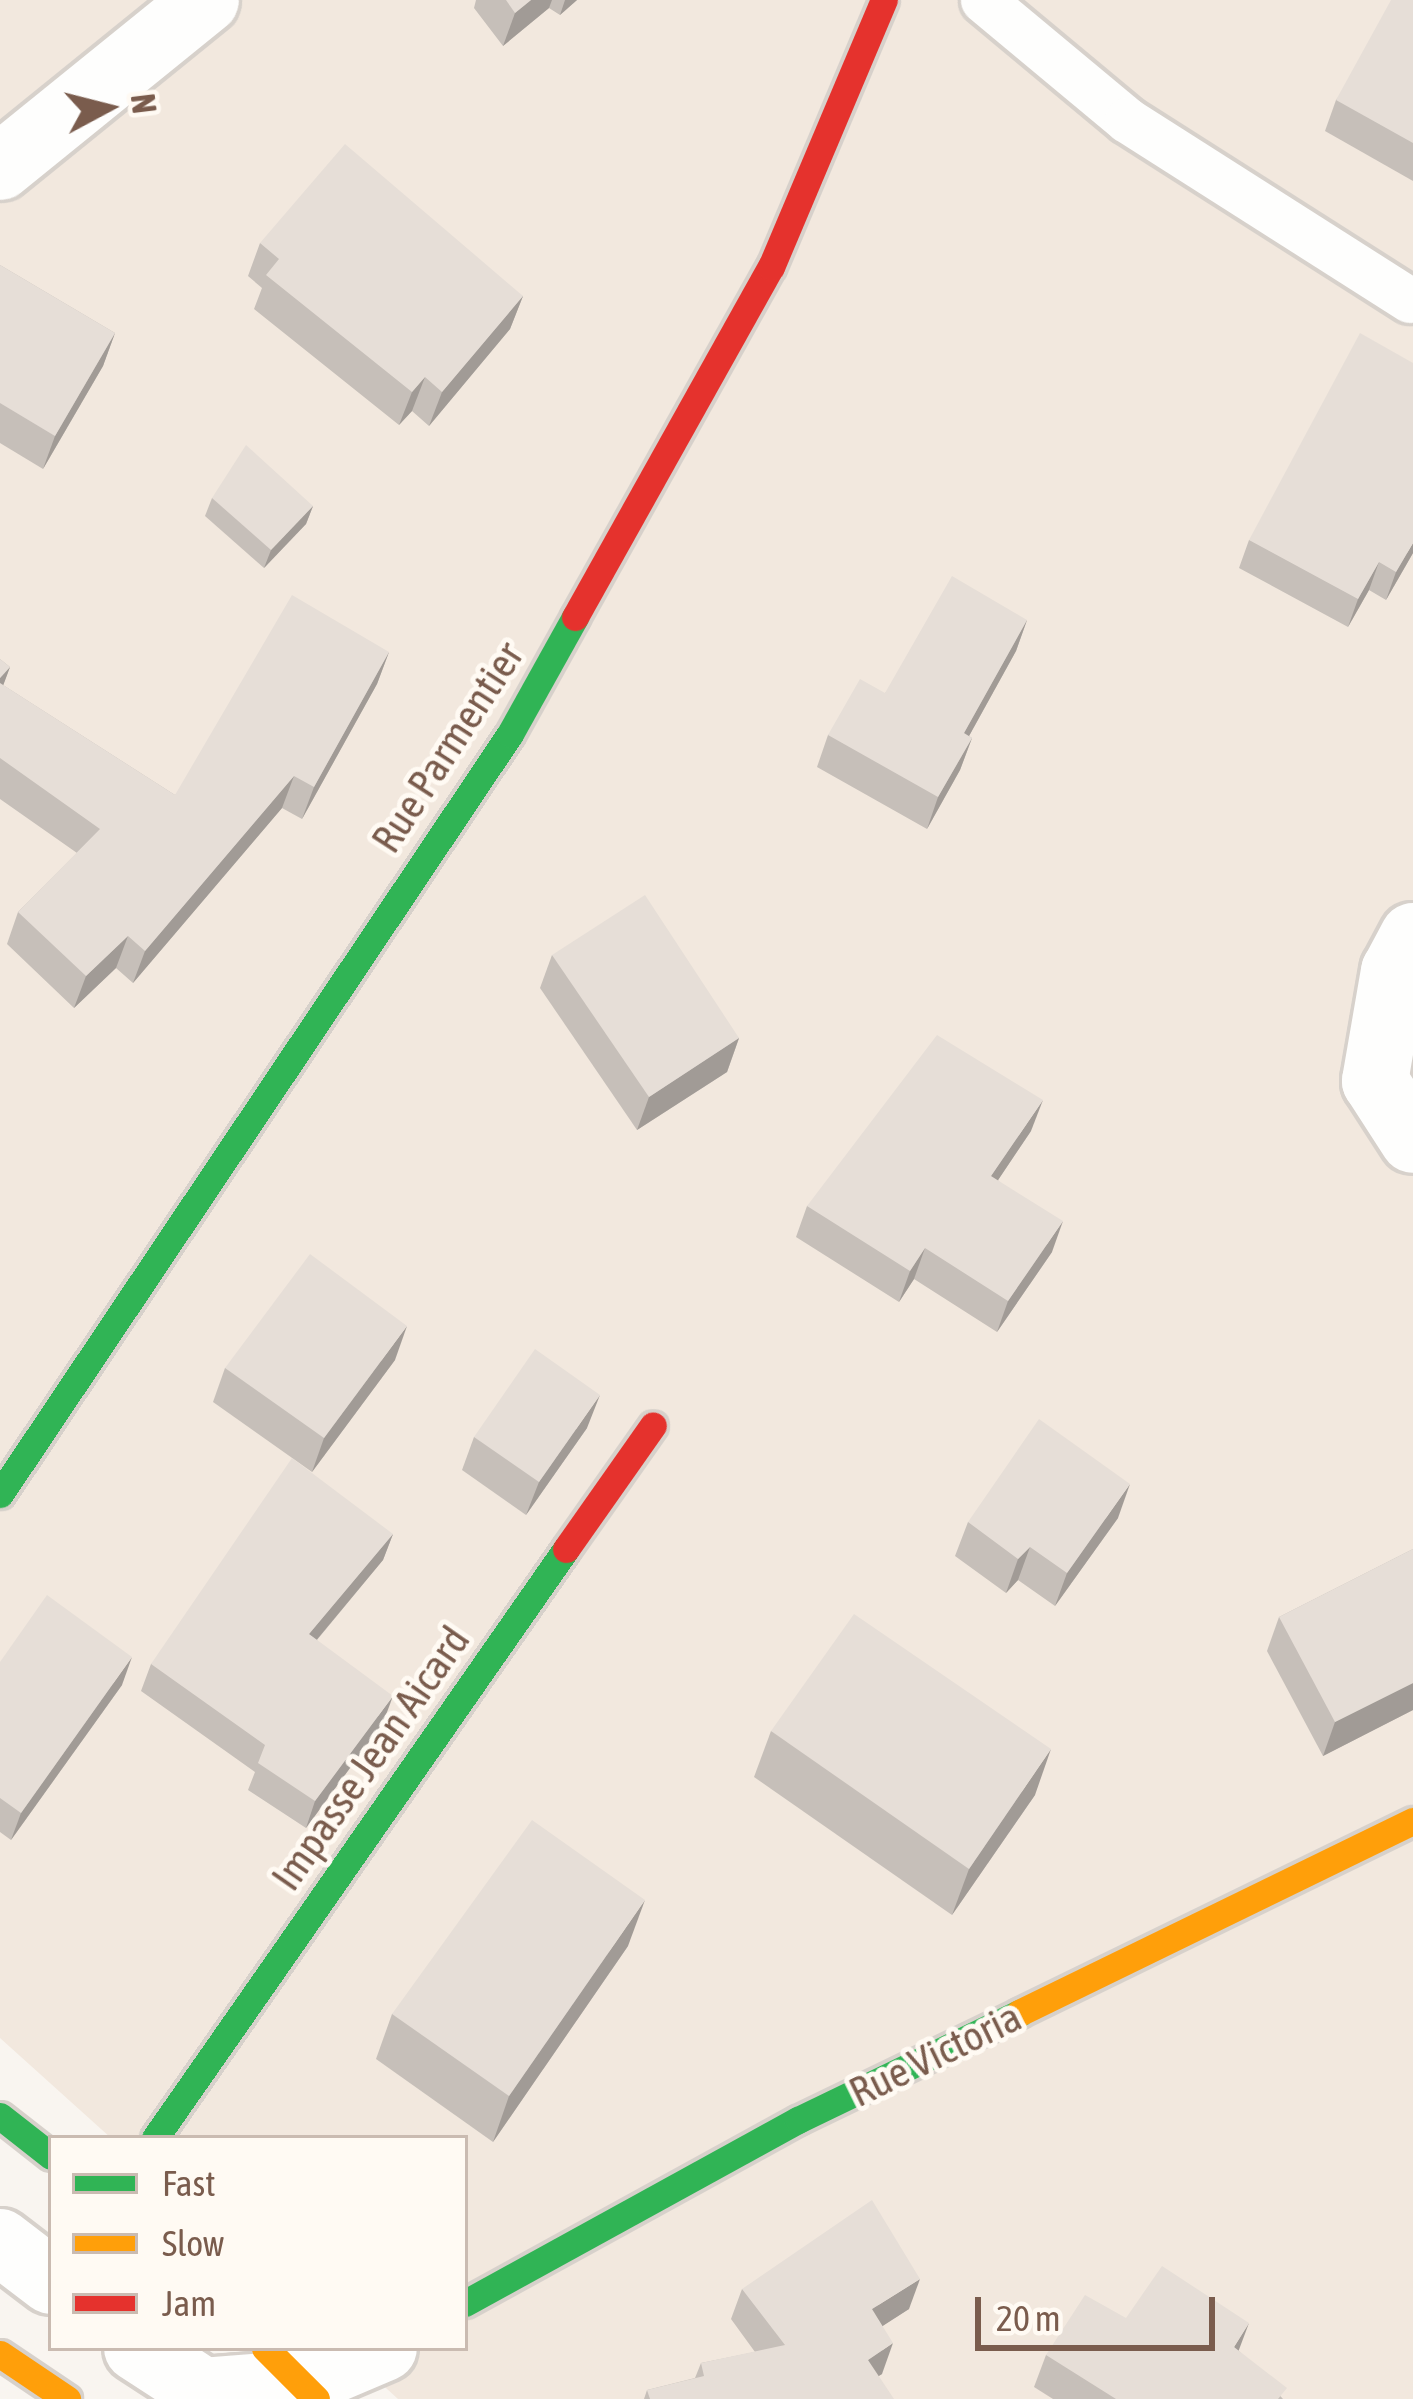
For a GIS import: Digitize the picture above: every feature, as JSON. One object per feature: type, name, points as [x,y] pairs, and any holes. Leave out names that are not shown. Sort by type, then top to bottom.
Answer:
[{"type":"street","points":[[0,167],[206,0]]},
{"type":"street","name":"Rue Parmentier","points":[[0,1494],[510,734],[771,267],[884,0]]},
{"type":"street","points":[[1413,936],[1394,970],[1375,1081],[1413,1140]]},
{"type":"street","name":"Impasse Jean Aicard","points":[[157,2135],[653,1425]]},
{"type":"street","name":"Rue Victoria","points":[[468,2301],[798,2120],[1413,1821]]},
{"type":"street","points":[[0,2116],[48,2154]]},
{"type":"street","points":[[0,2242],[48,2280]]},
{"type":"street","points":[[142,2351],[203,2391],[294,2377],[375,2351]]},
{"type":"street","points":[[0,2354],[68,2399]]},
{"type":"lane","points":[[983,0],[1127,120],[1410,300]]},
{"type":"shaded area","points":[[0,0],[1413,0],[1413,2399],[398,2399],[345,2351],[468,2351],[468,2135],[108,2135],[0,2038]]},
{"type":"building","points":[[506,0],[531,0],[515,13]]},
{"type":"building","points":[[1391,0],[1413,0],[1413,143],[1336,100]]},
{"type":"building","points":[[345,144],[523,296],[442,392],[425,377],[412,392],[266,275],[279,259],[260,243]]},
{"type":"building","points":[[0,265],[115,333],[55,436],[0,403]]},
{"type":"building","points":[[1360,333],[1413,363],[1413,543],[1396,572],[1379,562],[1358,599],[1249,540]]},
{"type":"building","points":[[246,445],[313,506],[271,550],[212,498]]},
{"type":"building","points":[[952,576],[1027,620],[964,733],[972,738],[938,797],[828,735],[860,679],[885,693]]},
{"type":"building","points":[[292,595],[389,652],[314,787],[294,776],[145,951],[128,936],[86,976],[18,912],[100,829],[0,758],[0,683],[175,795]]},
{"type":"building","points":[[0,659],[10,667],[0,678]]},
{"type":"building","points":[[645,895],[739,1038],[649,1097],[552,955]]},
{"type":"building","points":[[937,1035],[1043,1100],[991,1176],[1063,1221],[1008,1301],[925,1248],[910,1271],[807,1206]]},
{"type":"building","points":[[310,1254],[407,1326],[324,1438],[225,1368]]},
{"type":"building","points":[[535,1349],[600,1395],[539,1482],[474,1437]]},
{"type":"building","points":[[1039,1419],[1130,1484],[1067,1573],[1030,1547],[1018,1559],[968,1522]]},
{"type":"building","points":[[292,1458],[393,1534],[309,1634],[393,1696],[315,1801],[258,1763],[265,1745],[151,1664]]},
{"type":"building","points":[[1413,1549],[1413,1683],[1335,1722],[1279,1617]]},
{"type":"building","points":[[47,1595],[132,1657],[21,1813],[0,1798],[0,1662]]},
{"type":"building","points":[[854,1614],[1051,1749],[969,1869],[771,1731]]},
{"type":"building","points":[[532,1820],[645,1900],[509,2096],[392,2014]]},
{"type":"building","points":[[872,2200],[920,2279],[872,2309],[893,2343],[868,2360],[894,2399],[650,2399],[647,2390],[704,2376],[701,2363],[785,2345],[742,2289]]},
{"type":"building","points":[[1162,2266],[1249,2323],[1234,2347],[1287,2388],[1278,2399],[1116,2399],[1046,2355],[1085,2295],[1126,2318]]},
{"type":"traffic: fast","points":[[0,1494],[510,734],[575,617]]},
{"type":"traffic: fast","points":[[157,2135],[566,1549]]},
{"type":"traffic: fast","points":[[468,2301],[798,2120],[1019,2013]]},
{"type":"traffic: fast","points":[[0,2116],[48,2154]]},
{"type":"traffic: slow","points":[[1019,2013],[1413,1821]]},
{"type":"traffic: slow","points":[[268,2351],[316,2399]]},
{"type":"traffic: slow","points":[[0,2354],[67,2399]]},
{"type":"traffic: jam","points":[[575,617],[771,267],[884,0]]},
{"type":"traffic: jam","points":[[566,1549],[653,1425]]}]
